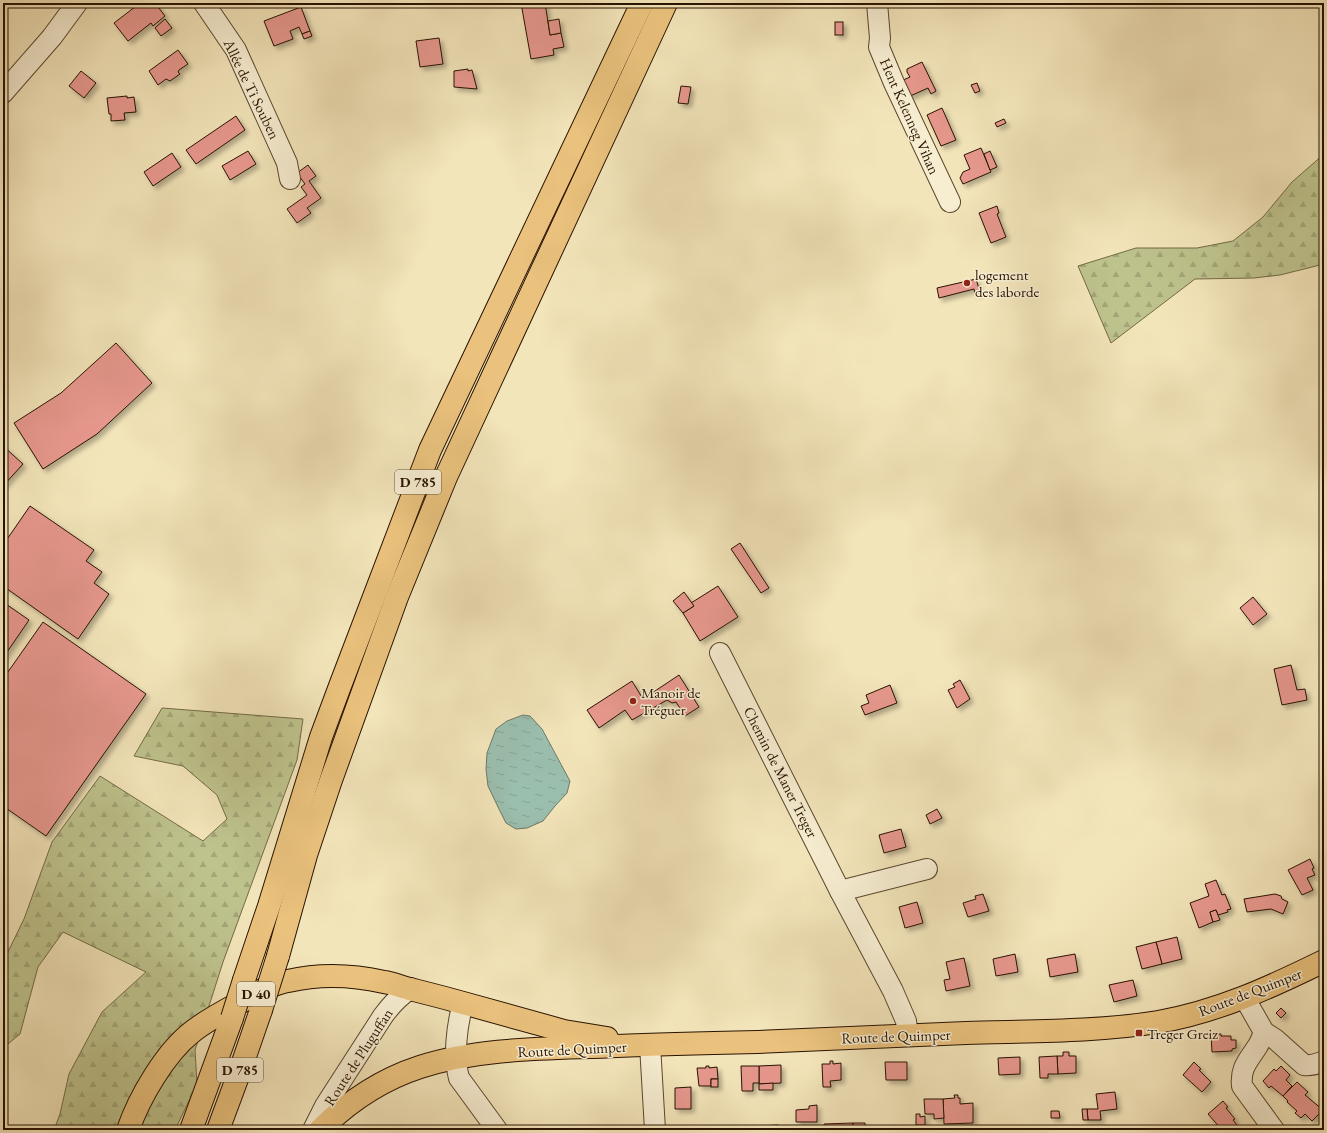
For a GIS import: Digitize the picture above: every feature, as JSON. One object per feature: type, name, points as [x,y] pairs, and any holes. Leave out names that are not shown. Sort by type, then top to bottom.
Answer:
[{"type":"main road","name":"D 785","points":[[191,1130],[232,1018],[269,906],[321,737],[430,450],[642,3]]},
{"type":"main road","name":"D 785","points":[[218,1130],[261,1010],[278,956],[306,855],[331,780],[397,597],[446,477],[666,3]]},
{"type":"main road","name":"Route de Quimper","points":[[456,1058],[506,1052],[650,1045],[908,1036],[1126,1026],[1160,1022],[1187,1016],[1244,997],[1324,961]]},
{"type":"main road","name":"D 40","points":[[128,1130],[156,1073],[171,1053],[191,1032],[218,1014],[273,985],[308,977],[359,978],[384,982],[564,1031],[650,1045]]},
{"type":"main road","name":"Route de Pluguffan","points":[[320,1130],[353,1102],[390,1079],[420,1067],[456,1058]]},
{"type":"street","points":[[3,93],[52,37],[78,3]]},
{"type":"street","name":"Allée de Ti Souben","points":[[204,3],[236,50],[287,163],[290,179]]},
{"type":"street","name":"Hent Kelenneg Vihan","points":[[877,3],[880,47],[900,96],[950,202]]},
{"type":"street","name":"Chemin de Maner Treger","points":[[720,654],[901,1008],[906,1021],[908,1036]]},
{"type":"street","points":[[840,891],[927,869]]},
{"type":"street","name":"Route de Pluguffan","points":[[313,1130],[325,1106],[383,1016],[396,1000],[410,989]]},
{"type":"street","points":[[1244,997],[1264,1032],[1275,1039],[1304,1065],[1316,1064],[1324,1061]]},
{"type":"street","points":[[462,1003],[458,1024],[456,1058],[459,1078],[497,1130]]},
{"type":"street","points":[[1264,1032],[1258,1046],[1244,1067],[1241,1077],[1242,1086],[1274,1130]]},
{"type":"street","points":[[650,1045],[655,1130]]},
{"type":"green space","points":[[1324,154],[1324,264],[1280,275],[1254,278],[1195,279],[1111,343],[1078,266],[1136,248],[1197,248],[1233,241],[1263,217],[1292,182]]},
{"type":"green space","points":[[162,708],[303,719],[297,760],[223,962],[195,1050],[197,1084],[175,1130],[54,1130],[60,1114],[69,1074],[102,1012],[146,972],[63,932],[38,967],[20,1034],[3,1048],[3,962],[24,919],[52,842],[100,776],[203,841],[227,819],[217,795],[183,766],[134,756]]},
{"type":"water","points":[[523,715],[530,716],[542,729],[570,781],[567,793],[543,821],[527,828],[516,829],[506,823],[498,807],[488,786],[486,769],[487,753],[496,729],[507,721]]},
{"type":"building","points":[[140,3],[155,3],[165,16],[153,26],[151,23],[128,41],[114,23]]},
{"type":"building","points":[[521,3],[545,3],[550,35],[561,33],[564,47],[553,49],[554,55],[531,59]]},
{"type":"building","points":[[301,7],[310,31],[302,34],[299,27],[290,31],[293,39],[274,46],[264,21]]},
{"type":"building","points":[[165,19],[172,28],[161,36],[155,28]]},
{"type":"building","points":[[559,19],[561,33],[550,35],[548,21]]},
{"type":"building","points":[[835,22],[843,22],[843,35],[835,35]]},
{"type":"building","points":[[310,31],[312,36],[304,39],[302,34]]},
{"type":"building","points":[[439,38],[443,64],[420,67],[416,41]]},
{"type":"building","points":[[178,50],[188,64],[179,70],[178,72],[180,74],[170,81],[166,79],[158,85],[149,71]]},
{"type":"building","points":[[922,62],[936,91],[931,94],[928,88],[908,97],[901,81],[910,77],[907,69]]},
{"type":"building","points":[[468,69],[468,71],[472,70],[477,89],[454,87],[454,71]]},
{"type":"building","points":[[81,71],[96,83],[84,98],[69,86]]},
{"type":"building","points":[[977,83],[980,91],[975,93],[971,85]]},
{"type":"building","points":[[681,86],[691,87],[688,104],[678,103]]},
{"type":"building","points":[[127,96],[127,98],[134,97],[136,112],[124,113],[125,120],[111,121],[107,98]]},
{"type":"building","points":[[942,108],[956,140],[941,146],[927,115]]},
{"type":"building","points":[[236,116],[245,130],[196,164],[186,150]]},
{"type":"building","points":[[1004,119],[1006,123],[997,127],[995,123]]},
{"type":"building","points":[[981,148],[991,172],[963,184],[960,178],[963,172],[970,169],[964,155]]},
{"type":"building","points":[[248,151],[256,164],[230,180],[222,166]]},
{"type":"building","points":[[990,151],[997,167],[990,170],[984,154]]},
{"type":"building","points":[[172,153],[181,167],[153,186],[144,172]]},
{"type":"building","points":[[308,165],[316,176],[309,181],[321,198],[307,208],[311,213],[297,223],[287,209],[307,195],[301,187],[305,184],[297,173]]},
{"type":"building","points":[[997,206],[999,213],[997,214],[1006,237],[991,243],[979,213]]},
{"type":"building","name":"logement des laborde","points":[[976,279],[980,292],[975,294],[974,289],[939,298],[937,288]]},
{"type":"building","points":[[116,343],[152,383],[97,434],[43,469],[14,423],[61,393]]},
{"type":"building","points":[[3,446],[23,464],[3,486]]},
{"type":"building","points":[[30,506],[94,550],[86,561],[102,572],[94,583],[109,594],[78,639],[3,586],[3,545]]},
{"type":"building","points":[[740,543],[769,588],[761,593],[731,549]]},
{"type":"building","points":[[718,586],[738,617],[700,641],[683,613],[694,606],[691,603]]},
{"type":"building","points":[[684,592],[694,606],[683,613],[673,601]]},
{"type":"building","points":[[1253,597],[1267,614],[1253,625],[1240,608]]},
{"type":"building","points":[[3,602],[29,620],[3,658]]},
{"type":"building","points":[[43,622],[146,694],[46,836],[3,806],[3,744],[5,742],[3,741],[3,679]]},
{"type":"building","points":[[1291,665],[1297,690],[1305,689],[1307,700],[1282,705],[1274,669]]},
{"type":"building","name":"Manoir de Tréguer","points":[[679,675],[699,707],[685,716],[676,702],[672,703],[667,700],[632,720],[625,710],[599,728],[587,710],[632,681],[643,699]]},
{"type":"building","points":[[960,680],[970,699],[957,708],[948,690],[955,687],[953,684]]},
{"type":"building","points":[[890,685],[897,703],[865,715],[861,706],[869,703],[866,695]]},
{"type":"building","points":[[937,809],[942,818],[930,824],[926,815]]},
{"type":"building","points":[[901,829],[906,847],[884,853],[879,835]]},
{"type":"building","points":[[1310,859],[1315,875],[1307,878],[1313,890],[1302,895],[1288,870]]},
{"type":"building","points":[[1216,880],[1222,895],[1225,894],[1231,909],[1227,910],[1228,912],[1218,915],[1216,910],[1210,912],[1213,922],[1199,928],[1190,903],[1209,896],[1205,884]]},
{"type":"building","points":[[983,894],[989,911],[968,917],[963,903],[976,899],[975,896]]},
{"type":"building","points":[[1275,894],[1281,896],[1282,899],[1288,902],[1283,914],[1271,909],[1247,912],[1244,899]]},
{"type":"building","points":[[917,902],[923,923],[905,928],[899,907]]},
{"type":"building","points":[[1216,910],[1220,920],[1213,922],[1210,912]]},
{"type":"building","points":[[1177,937],[1182,959],[1162,964],[1156,942]]},
{"type":"building","points":[[1156,942],[1162,964],[1142,969],[1136,947]]},
{"type":"building","points":[[1015,954],[1018,972],[996,976],[993,959]]},
{"type":"building","points":[[1075,954],[1078,972],[1050,977],[1047,959]]},
{"type":"building","points":[[964,958],[970,986],[946,991],[944,980],[950,979],[946,962]]},
{"type":"building","points":[[1133,980],[1137,996],[1114,1002],[1109,985]]},
{"type":"building","points":[[1324,1007],[1324,1024],[1319,1020],[1322,1016],[1320,1010]]},
{"type":"building","points":[[1281,1008],[1286,1013],[1281,1018],[1276,1013]]},
{"type":"building","points":[[1211,1034],[1231,1036],[1231,1040],[1236,1040],[1236,1048],[1232,1049],[1232,1051],[1212,1052]]},
{"type":"building","points":[[1063,1052],[1069,1052],[1069,1056],[1076,1056],[1076,1073],[1058,1074],[1057,1056],[1063,1056]]},
{"type":"building","points":[[1057,1056],[1058,1074],[1048,1074],[1048,1078],[1040,1078],[1039,1057]]},
{"type":"building","points":[[1020,1057],[1020,1074],[999,1075],[998,1058]]},
{"type":"building","points":[[830,1061],[833,1061],[833,1064],[841,1063],[841,1080],[830,1081],[831,1087],[823,1087],[822,1064],[830,1064]]},
{"type":"building","points":[[885,1062],[907,1062],[907,1080],[886,1080]]},
{"type":"building","points":[[1194,1062],[1201,1069],[1199,1070],[1211,1082],[1202,1092],[1183,1075]]},
{"type":"building","points":[[781,1065],[781,1083],[759,1084],[759,1066]]},
{"type":"building","points":[[706,1066],[709,1066],[709,1068],[717,1067],[718,1079],[711,1079],[711,1086],[699,1086],[697,1068],[706,1068]]},
{"type":"building","points":[[741,1066],[759,1066],[759,1083],[753,1083],[753,1091],[742,1091]]},
{"type":"building","points":[[1281,1066],[1290,1075],[1286,1080],[1292,1086],[1283,1096],[1271,1086],[1269,1088],[1263,1081],[1274,1069],[1276,1071]]},
{"type":"building","points":[[711,1079],[718,1079],[718,1087],[711,1087]]},
{"type":"building","points":[[1297,1082],[1308,1092],[1305,1095],[1323,1110],[1312,1121],[1305,1114],[1301,1118],[1295,1113],[1297,1111],[1283,1096]]},
{"type":"building","points":[[773,1083],[773,1090],[759,1090],[759,1084]]},
{"type":"building","points":[[691,1087],[691,1109],[675,1109],[675,1088]]},
{"type":"building","points":[[1115,1092],[1117,1109],[1100,1111],[1101,1120],[1088,1120],[1087,1109],[1098,1109],[1096,1094]]},
{"type":"building","points":[[954,1095],[958,1095],[958,1098],[960,1098],[960,1104],[973,1103],[973,1123],[944,1124],[943,1099],[955,1098]]},
{"type":"building","points":[[924,1099],[943,1099],[944,1118],[934,1119],[934,1114],[925,1114]]},
{"type":"building","points":[[1223,1101],[1228,1107],[1226,1108],[1235,1119],[1233,1120],[1237,1125],[1231,1130],[1225,1130],[1224,1128],[1222,1130],[1208,1114]]},
{"type":"building","points":[[817,1105],[817,1122],[796,1122],[796,1110],[809,1109],[809,1106]]},
{"type":"building","points":[[1082,1109],[1087,1109],[1088,1120],[1083,1120]]},
{"type":"building","points":[[1051,1111],[1059,1111],[1060,1118],[1051,1118]]},
{"type":"building","points":[[916,1114],[920,1114],[920,1117],[925,1116],[925,1125],[916,1125]]},
{"type":"building","points":[[853,1123],[853,1127],[824,1128],[824,1124]]},
{"type":"building","points":[[853,1123],[865,1123],[865,1126],[853,1127]]},
{"type":"building","points":[[778,1125],[778,1129],[760,1130],[760,1126]]},
{"type":"building","points":[[1237,1125],[1241,1130],[1231,1130]]},
{"type":"place","name":"logement des laborde","points":[[967,283]]},
{"type":"place","name":"Manoir de Tréguer","points":[[633,701]]},
{"type":"place","name":"Treger Greiz","points":[[1139,1033]]}]
